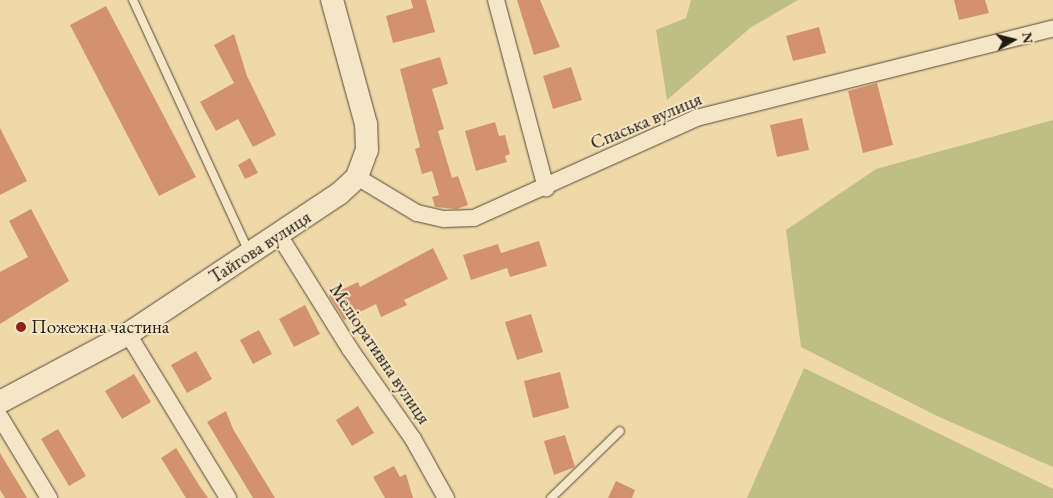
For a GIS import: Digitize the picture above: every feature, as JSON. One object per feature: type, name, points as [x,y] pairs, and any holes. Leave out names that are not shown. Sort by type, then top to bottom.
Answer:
[{"type":"street","points":[[332,0],[366,124],[366,150],[357,177]]},
{"type":"street","points":[[496,0],[546,188]]},
{"type":"street","name":"Спаська вулиця","points":[[357,177],[417,213],[444,219],[474,218],[546,188],[696,118],[1053,28]]},
{"type":"street","name":"Тайгова вулиця","points":[[0,402],[128,334],[279,235],[357,177]]},
{"type":"street","name":"Меліоративна вулиця","points":[[279,235],[350,349],[413,439],[446,498]]},
{"type":"street","points":[[128,334],[228,498]]},
{"type":"street","points":[[0,417],[49,498]]},
{"type":"lane","points":[[133,0],[250,254]]},
{"type":"lane","points":[[551,498],[620,431]]},
{"type":"shaded area","points":[[691,0],[798,0],[750,28],[667,100],[656,30],[686,18]]},
{"type":"shaded area","points":[[1053,120],[1053,467],[937,416],[801,347],[786,230],[876,169]]},
{"type":"shaded area","points":[[804,368],[1053,489],[1053,498],[747,498]]},
{"type":"building","points":[[411,0],[426,0],[435,32],[393,43],[386,16],[413,8]]},
{"type":"building","points":[[517,0],[540,0],[560,47],[534,55]]},
{"type":"building","points":[[954,0],[985,0],[989,13],[959,20]]},
{"type":"building","points":[[106,6],[196,177],[159,196],[70,25]]},
{"type":"building","points":[[819,27],[826,53],[793,61],[786,36]]},
{"type":"building","points":[[234,34],[247,76],[276,135],[253,147],[238,119],[216,131],[200,102],[234,83],[214,45]]},
{"type":"building","points":[[440,57],[448,84],[432,89],[444,129],[438,131],[452,178],[458,176],[468,205],[457,209],[435,207],[432,197],[439,195],[432,171],[422,174],[415,149],[420,147],[400,69]]},
{"type":"building","points":[[571,67],[582,100],[553,109],[543,76]]},
{"type":"building","points":[[877,83],[893,145],[863,153],[848,91]]},
{"type":"building","points":[[802,118],[809,150],[777,157],[770,125]]},
{"type":"building","points":[[495,122],[499,136],[505,135],[510,154],[505,156],[507,162],[476,171],[465,131]]},
{"type":"building","points":[[0,128],[27,181],[0,195]]},
{"type":"building","points":[[250,158],[258,173],[245,179],[238,165]]},
{"type":"building","points":[[31,209],[69,281],[0,324],[0,272],[28,257],[9,221]]},
{"type":"building","points":[[539,241],[547,266],[510,277],[507,268],[471,280],[463,255],[498,244],[501,253]]},
{"type":"building","points":[[433,248],[448,279],[404,300],[407,305],[381,317],[376,304],[344,320],[329,296],[358,282],[360,287]]},
{"type":"building","points":[[305,305],[320,334],[294,347],[279,319]]},
{"type":"building","points":[[531,314],[543,352],[517,360],[505,322]]},
{"type":"building","points":[[259,330],[272,354],[253,364],[240,340]]},
{"type":"building","points":[[196,351],[212,379],[187,393],[171,365]]},
{"type":"building","points":[[560,372],[569,408],[533,418],[524,381]]},
{"type":"building","points":[[134,374],[151,402],[122,419],[105,391]]},
{"type":"building","points":[[358,406],[374,433],[352,446],[336,420]]},
{"type":"building","points":[[226,411],[233,429],[275,498],[253,498],[207,422]]},
{"type":"building","points":[[58,429],[86,476],[69,486],[41,439]]},
{"type":"building","points":[[565,435],[575,467],[554,475],[544,441]]},
{"type":"building","points":[[176,448],[208,498],[186,498],[161,458]]},
{"type":"building","points":[[0,453],[27,498],[5,498],[0,490]]},
{"type":"building","points":[[394,466],[400,477],[406,474],[413,498],[385,498],[373,477]]},
{"type":"building","points":[[616,481],[635,490],[632,498],[608,498]]},
{"type":"place","name":"Пожежна частина","points":[[21,327]]}]
